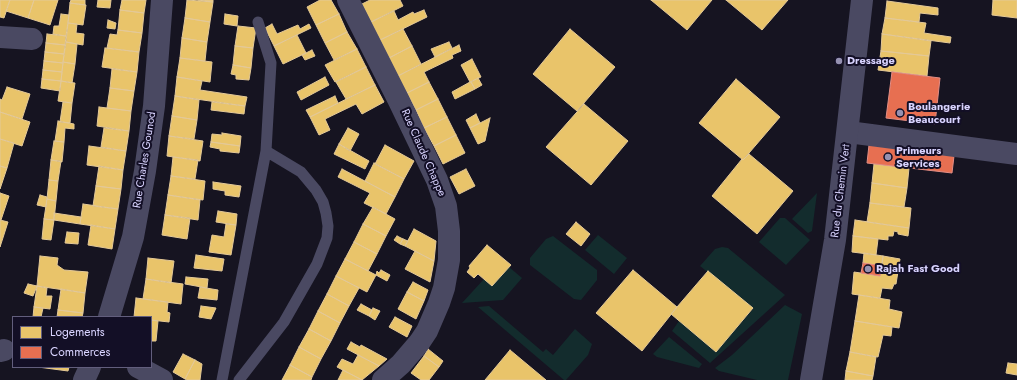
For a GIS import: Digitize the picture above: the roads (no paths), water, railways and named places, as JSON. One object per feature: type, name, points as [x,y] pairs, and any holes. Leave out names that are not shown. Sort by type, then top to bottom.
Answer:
[{"type":"street","name":"Rue Charles Gounod","points":[[109,316],[133,237],[145,171],[154,106],[162,0]]},
{"type":"street","name":"Rue Claude Chappe","points":[[348,0],[399,100],[437,180],[442,192],[447,217],[449,245],[448,260],[444,288],[439,303],[419,343],[389,378]]},
{"type":"street","name":"Rue du Chemin Vert","points":[[811,380],[833,254],[862,0]]},
{"type":"street","points":[[0,37],[32,39]]},
{"type":"street","points":[[848,132],[1017,154]]},
{"type":"street","points":[[84,380],[90,368]]},
{"type":"street","points":[[140,368],[162,380]]},
{"type":"lane","points":[[222,380],[266,151],[271,63],[258,22]]},
{"type":"lane","points":[[239,380],[284,322],[317,264],[327,238],[328,226],[326,213],[323,202],[316,190],[301,172],[266,151]]},
{"type":"place","name":"Dressage","points":[[839,61]]},
{"type":"place","name":"Boulangerie Beaucourt","points":[[900,113]]},
{"type":"place","name":"Primeurs Services","points":[[888,157]]},
{"type":"place","name":"Rajah Fast Good","points":[[868,269]]}]
